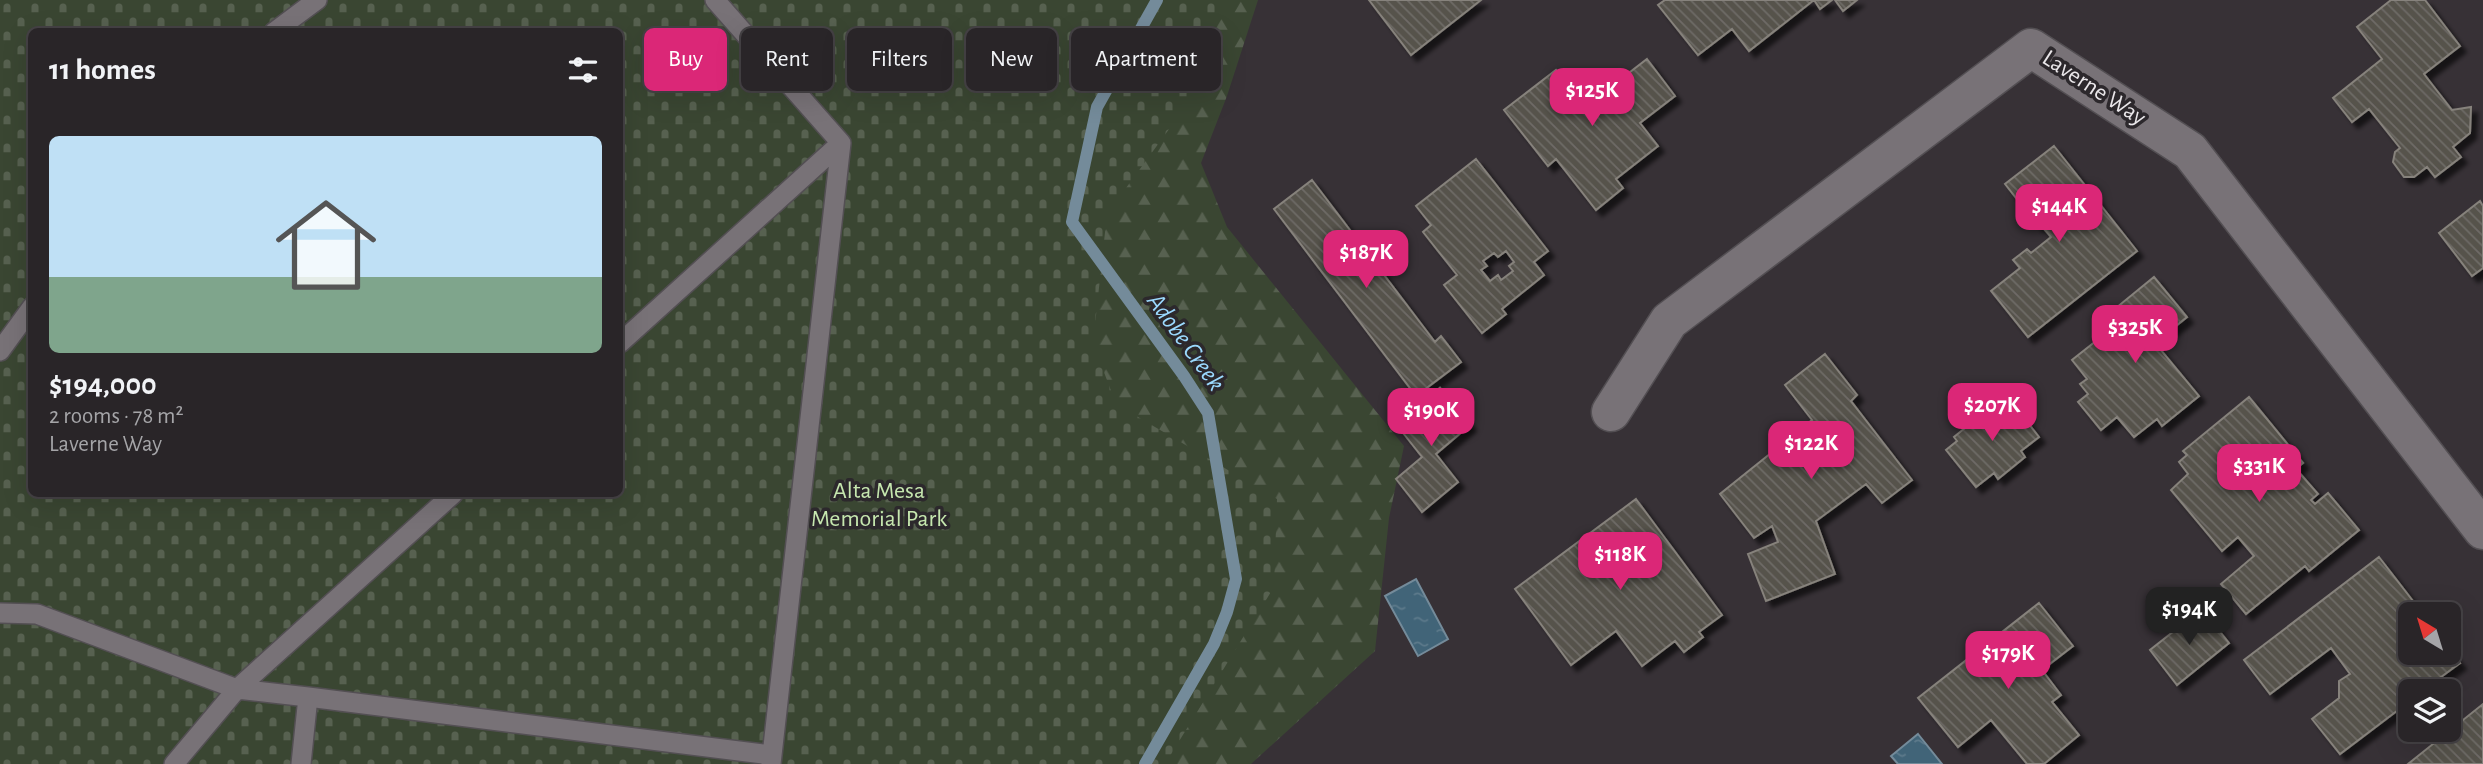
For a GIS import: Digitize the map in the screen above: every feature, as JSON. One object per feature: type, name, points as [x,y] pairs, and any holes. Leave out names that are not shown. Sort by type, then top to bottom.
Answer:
[{"type":"street","name":"Laverne Way","points":[[1611,412],[1669,321],[2031,48],[2190,151],[2483,530]]},
{"type":"lane","points":[[279,28],[317,0]]},
{"type":"lane","points":[[0,613],[37,614],[237,689],[308,696],[771,759],[841,143],[715,0]]},
{"type":"lane","points":[[623,340],[841,143]]},
{"type":"lane","points":[[0,351],[28,312]]},
{"type":"lane","points":[[174,764],[237,689],[450,497]]},
{"type":"lane","points":[[301,764],[308,696]]},
{"type":"green space","name":"Alta Mesa Memorial Park","points":[[0,0],[1219,0],[1214,28],[1071,28],[1071,91],[1197,91],[1107,214],[1093,343],[1116,404],[1277,499],[1274,587],[1165,764],[0,764]]},
{"type":"green space","points":[[1110,0],[1258,0],[1227,96],[1201,163],[1227,227],[1404,446],[1389,518],[1375,651],[1251,764],[1032,764],[1101,91],[1221,91],[1221,28],[1107,28]]},
{"type":"water","points":[[1416,579],[1448,639],[1418,656],[1385,596]]},
{"type":"water","points":[[1918,734],[1942,764],[1898,764],[1891,756]]},
{"type":"building","points":[[1369,0],[1481,0],[1411,55]]},
{"type":"building","points":[[1665,0],[1814,0],[1749,51],[1732,29],[1698,55],[1658,5]]},
{"type":"building","points":[[1814,0],[1832,0],[1820,9]]},
{"type":"building","points":[[1835,0],[1857,0],[1843,11]]},
{"type":"building","points":[[2391,0],[2425,0],[2460,46],[2424,74],[2452,110],[2471,107],[2470,133],[2453,147],[2461,157],[2435,177],[2427,167],[2414,177],[2404,177],[2393,162],[2395,152],[2400,148],[2369,109],[2352,122],[2333,98],[2382,59],[2357,27]]},
{"type":"building","points":[[1647,59],[1675,96],[1640,123],[1658,146],[1616,179],[1623,188],[1596,210],[1556,159],[1548,166],[1504,110],[1556,70],[1581,102],[1605,84],[1608,89]]},
{"type":"building","points":[[2054,146],[2137,251],[2028,337],[1991,291],[2020,268],[2013,260],[2027,249],[2031,253],[2051,237],[2040,224],[2038,226],[2005,184]]},
{"type":"building","points":[[1476,159],[1548,251],[1534,262],[1544,275],[1502,309],[1506,314],[1482,333],[1444,285],[1457,275],[1423,232],[1431,225],[1416,206]],"holes":[[[1506,251],[1514,262],[1509,266],[1513,271],[1501,280],[1498,275],[1490,281],[1481,270],[1487,266],[1483,261],[1494,253],[1498,257]]]},
{"type":"building","points":[[1312,180],[1435,342],[1441,336],[1461,362],[1416,396],[1274,209]]},
{"type":"building","points":[[2480,201],[2483,206],[2483,268],[2472,276],[2439,233]]},
{"type":"building","points":[[2154,277],[2187,317],[2155,343],[2199,396],[2162,426],[2157,419],[2134,437],[2117,417],[2101,430],[2078,402],[2088,394],[2080,384],[2087,379],[2072,360],[2120,322],[2111,312]]},
{"type":"building","points":[[1825,354],[1857,395],[1851,401],[1912,480],[1882,503],[1866,484],[1816,521],[1835,574],[1766,601],[1748,554],[1778,542],[1772,526],[1754,538],[1720,494],[1812,420],[1785,385]]},
{"type":"building","points":[[1440,388],[1470,425],[1436,454],[1458,482],[1422,512],[1396,479],[1422,457],[1396,424]]},
{"type":"building","points":[[2249,397],[2303,463],[2296,469],[2318,494],[2311,500],[2315,504],[2328,493],[2359,530],[2309,571],[2305,566],[2246,614],[2221,584],[2254,556],[2238,537],[2222,551],[2171,490],[2188,474],[2179,462],[2187,455],[2183,451]]},
{"type":"building","points":[[2010,400],[2039,437],[2021,451],[2025,457],[1998,479],[1994,473],[1976,487],[1946,450],[1957,441],[1954,437],[1992,406],[1997,411]]},
{"type":"building","points":[[1636,499],[1722,615],[1699,632],[1703,637],[1684,652],[1675,641],[1642,666],[1616,631],[1571,665],[1515,589]]},
{"type":"building","points":[[2379,557],[2414,602],[2398,602],[2398,665],[2457,665],[2438,679],[2398,679],[2398,710],[2340,754],[2312,719],[2339,698],[2339,681],[2350,674],[2331,648],[2270,694],[2244,660]]},
{"type":"building","points":[[2039,603],[2073,646],[2042,670],[2061,695],[2052,702],[2079,735],[2044,764],[2027,764],[1991,720],[1958,747],[1918,698]]},
{"type":"building","points":[[2202,609],[2229,643],[2177,685],[2150,650]]},
{"type":"building","points":[[2483,704],[2483,764],[2408,764],[2436,742],[2461,742],[2461,722]]},
{"type":"waterway","name":"Adobe Creek","points":[[1145,764],[1214,644],[1236,579],[1208,413],[1072,222],[1097,107],[1157,0]]}]
